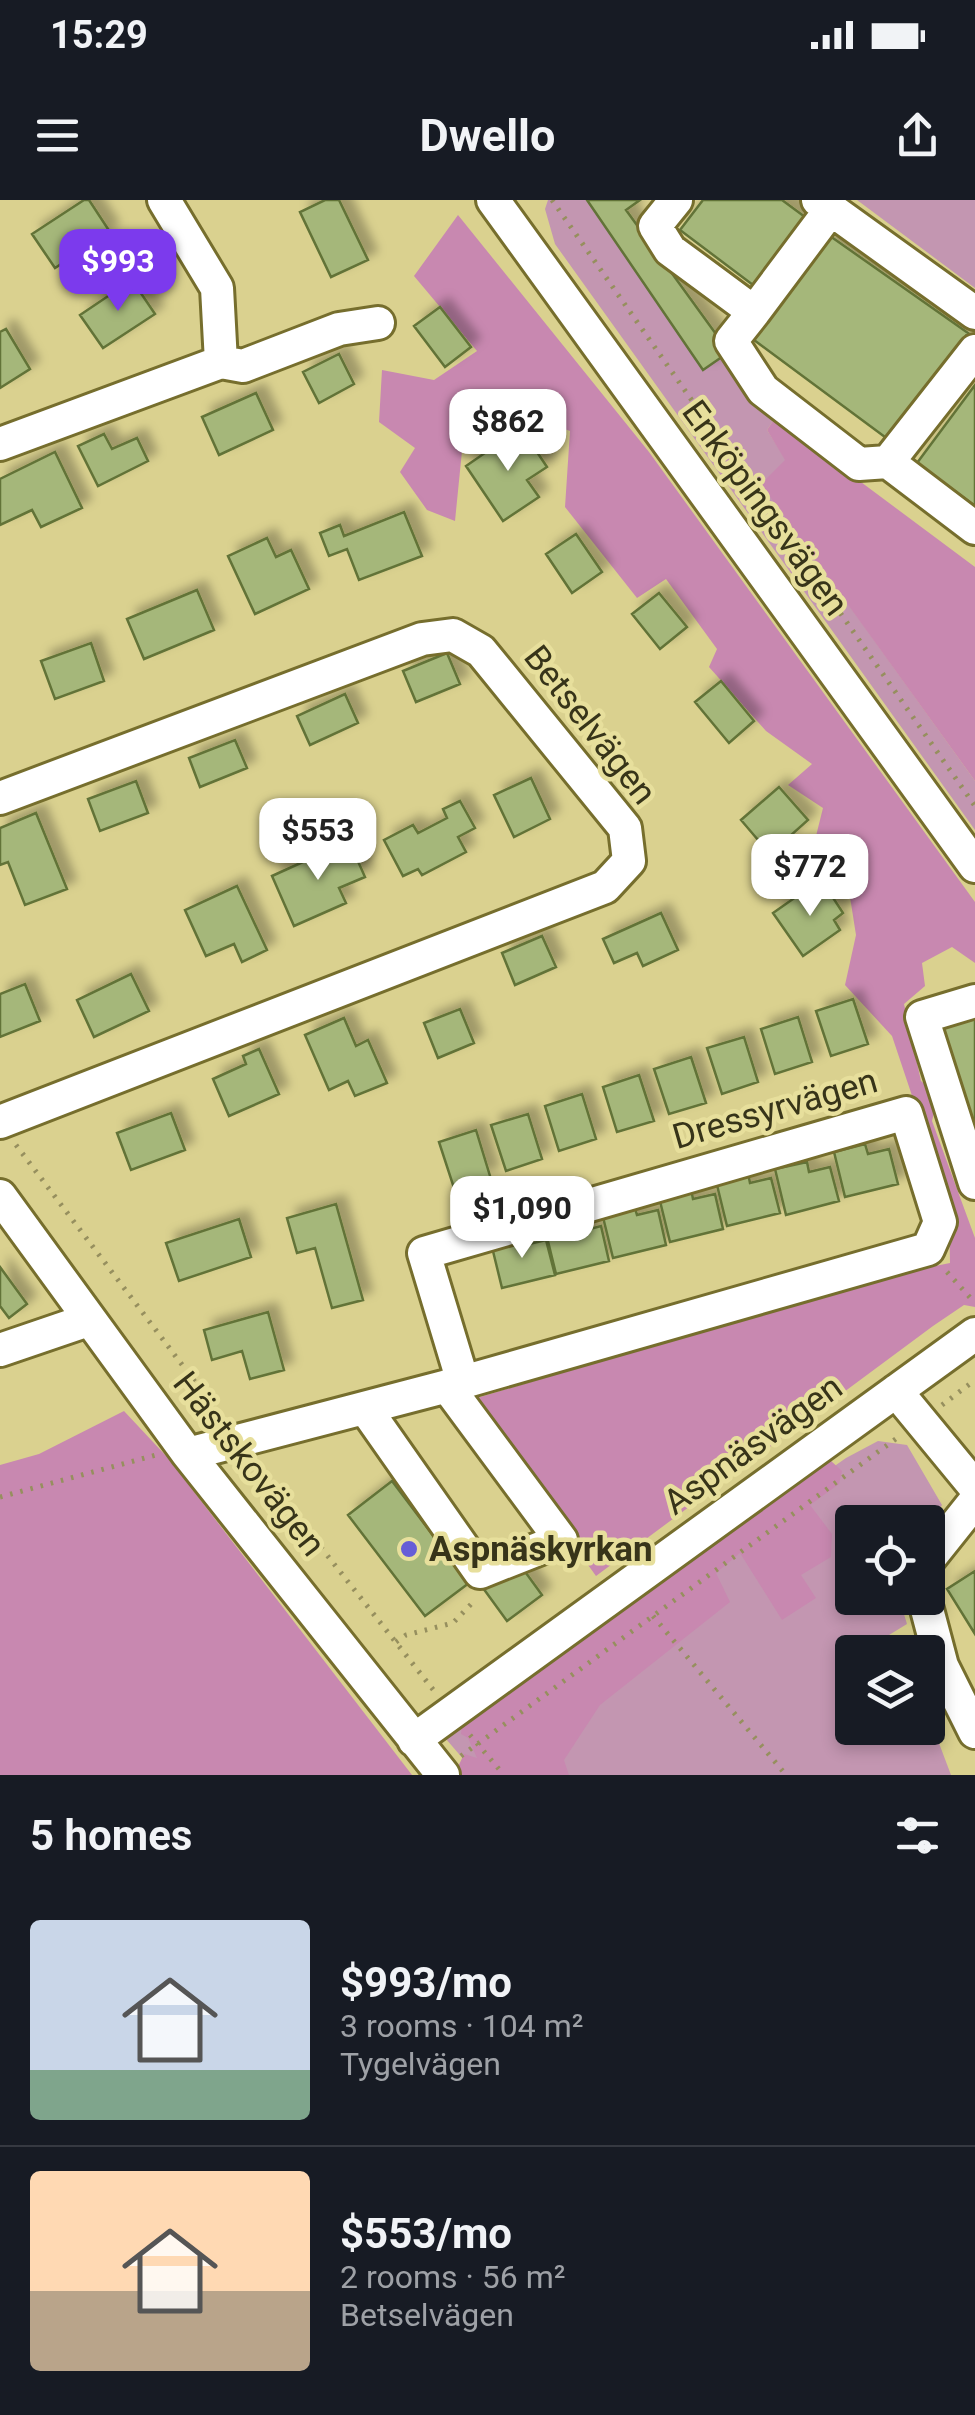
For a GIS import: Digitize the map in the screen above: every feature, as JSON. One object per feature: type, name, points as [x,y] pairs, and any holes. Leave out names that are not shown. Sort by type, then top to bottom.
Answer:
[{"type":"street","points":[[164,200],[217,288],[222,362]]},
{"type":"street","name":"Enköpingsvägen","points":[[493,200],[974,865]]},
{"type":"street","points":[[676,200],[655,226],[670,250],[754,312]]},
{"type":"street","points":[[975,313],[825,204],[732,341],[763,390],[858,464],[888,462],[975,528]]},
{"type":"street","points":[[0,444],[222,362],[243,366],[340,329],[378,324]]},
{"type":"street","points":[[888,462],[975,351]]},
{"type":"street","name":"Betselvägen","points":[[0,798],[422,638],[453,635],[482,651],[625,828],[629,861],[605,887],[0,1122]]},
{"type":"street","points":[[975,1002],[922,1018],[975,1183]]},
{"type":"street","name":"Dressyrvägen","points":[[455,1384],[424,1253],[906,1113],[940,1222],[928,1249]]},
{"type":"street","name":"Hästskovägen","points":[[0,1196],[188,1454],[441,1773]]},
{"type":"street","points":[[188,1454],[455,1384],[928,1249]]},
{"type":"street","points":[[3,1344],[88,1320]]},
{"type":"street","name":"Aspnäsvägen","points":[[414,1740],[975,1334]]},
{"type":"street","points":[[364,1408],[480,1572],[561,1540],[455,1384]]},
{"type":"street","name":"Aspnäsvägen","points":[[896,1390],[975,1487]]},
{"type":"street","points":[[945,1539],[975,1501]]},
{"type":"street","points":[[928,1615],[942,1666],[975,1732]]},
{"type":"path","points":[[552,200],[975,806]]},
{"type":"path","points":[[928,1249],[975,1303]]},
{"type":"path","points":[[441,1773],[975,1380]]},
{"type":"path","points":[[0,1497],[159,1454],[188,1454]]},
{"type":"path","points":[[396,1642],[406,1635],[453,1623],[475,1600],[480,1572]]},
{"type":"path","points":[[653,1616],[786,1775]]},
{"type":"shaded area","points":[[548,200],[587,200],[703,370],[725,355],[775,418],[767,430],[786,460],[762,484],[975,781],[975,830],[555,244],[545,209]]},
{"type":"shaded area","points":[[857,200],[975,200],[975,288]]},
{"type":"shaded area","points":[[458,215],[649,452],[975,902],[975,963],[952,947],[922,963],[925,986],[904,1004],[921,1081],[938,1095],[932,1121],[975,1238],[975,1307],[964,1305],[933,1326],[596,1576],[470,1400],[886,1276],[950,1263],[949,1206],[892,1036],[845,985],[856,935],[850,897],[824,885],[774,881],[814,844],[823,808],[788,785],[812,764],[766,731],[709,667],[717,649],[666,579],[637,598],[565,507],[570,431],[521,413],[463,441],[455,521],[427,510],[400,472],[415,448],[379,422],[382,370],[434,380],[477,351],[414,276]]},
{"type":"shaded area","points":[[775,418],[975,567],[975,781],[761,484],[785,460],[767,430]]},
{"type":"shaded area","points":[[124,1411],[168,1458],[412,1775],[0,1775],[0,1465],[39,1454]]},
{"type":"shaded area","points":[[878,1441],[907,1445],[942,1505],[835,1505],[835,1615],[904,1615],[907,1624],[889,1635],[835,1635],[835,1745],[940,1745],[951,1775],[477,1775],[446,1739],[846,1458]]},
{"type":"shaded area","points":[[830,1460],[842,1471],[839,1484],[810,1505],[832,1534],[831,1557],[801,1575],[816,1598],[782,1620],[740,1553],[716,1573],[730,1602],[600,1705],[564,1760],[569,1775],[462,1775],[457,1769],[464,1754],[477,1758],[468,1738],[461,1734],[463,1714]]},
{"type":"building","points":[[89,200],[110,232],[55,268],[32,234]]},
{"type":"building","points":[[325,200],[339,200],[368,260],[331,277],[300,212]]},
{"type":"building","points":[[587,200],[640,200],[626,210],[729,352],[703,370]]},
{"type":"building","points":[[703,200],[782,200],[805,217],[753,285],[680,230]]},
{"type":"building","points":[[830,236],[968,333],[889,440],[754,340]]},
{"type":"building","points":[[132,280],[155,314],[103,348],[80,315]]},
{"type":"building","points":[[440,307],[471,347],[445,367],[414,326]]},
{"type":"building","points":[[6,329],[30,369],[0,388],[0,332]]},
{"type":"building","points":[[339,354],[354,384],[319,403],[303,372]]},
{"type":"building","points":[[975,385],[975,506],[917,463]]},
{"type":"building","points":[[256,393],[273,430],[219,455],[202,417]]},
{"type":"building","points":[[521,428],[547,467],[527,480],[539,497],[503,521],[466,466]]},
{"type":"building","points":[[104,434],[112,449],[137,438],[148,461],[98,486],[78,446]]},
{"type":"building","points":[[55,452],[82,508],[41,527],[32,510],[0,525],[0,479]]},
{"type":"building","points":[[404,512],[422,556],[359,580],[347,549],[329,556],[320,533],[340,525],[344,536]]},
{"type":"building","points":[[576,534],[602,572],[572,593],[546,554]]},
{"type":"building","points":[[267,538],[276,557],[291,550],[309,589],[255,614],[228,556]]},
{"type":"building","points":[[197,590],[214,630],[144,659],[127,619]]},
{"type":"building","points":[[659,593],[687,627],[660,649],[632,614]]},
{"type":"building","points":[[91,643],[104,681],[55,699],[41,661]]},
{"type":"building","points":[[447,653],[460,684],[416,702],[403,671]]},
{"type":"building","points":[[721,681],[754,721],[729,743],[695,702]]},
{"type":"building","points":[[345,694],[358,723],[310,745],[297,716]]},
{"type":"building","points":[[235,740],[247,768],[200,787],[189,758]]},
{"type":"building","points":[[531,778],[550,819],[514,837],[494,795]]},
{"type":"building","points":[[136,781],[148,813],[100,831],[88,799]]},
{"type":"building","points":[[779,787],[808,820],[770,854],[741,820]]},
{"type":"building","points":[[460,801],[475,828],[458,837],[466,852],[422,875],[418,869],[403,876],[384,840],[413,825],[418,833],[447,818],[443,809]]},
{"type":"building","points":[[36,813],[67,889],[25,905],[8,862],[0,865],[0,828]]},
{"type":"building","points":[[349,841],[365,877],[339,888],[346,903],[294,926],[272,876]]},
{"type":"building","points":[[237,886],[267,950],[242,962],[234,944],[206,956],[185,910]]},
{"type":"building","points":[[810,887],[817,898],[828,890],[843,913],[834,920],[840,930],[803,956],[773,913]]},
{"type":"building","points":[[661,913],[678,950],[643,966],[637,953],[614,963],[603,939]]},
{"type":"building","points":[[542,936],[556,967],[515,985],[502,953]]},
{"type":"building","points":[[131,974],[149,1011],[94,1037],[77,1000]]},
{"type":"building","points":[[25,984],[40,1021],[0,1037],[0,994]]},
{"type":"building","points":[[853,999],[868,1044],[831,1056],[816,1011]]},
{"type":"building","points":[[460,1009],[474,1043],[438,1058],[424,1023]]},
{"type":"building","points":[[975,1016],[975,1153],[936,1028]]},
{"type":"building","points":[[798,1017],[812,1062],[775,1074],[761,1029]]},
{"type":"building","points":[[344,1018],[356,1046],[368,1040],[387,1083],[355,1096],[348,1081],[329,1090],[305,1035]]},
{"type":"building","points":[[744,1037],[758,1082],[722,1094],[707,1048]]},
{"type":"building","points":[[259,1049],[279,1094],[229,1116],[213,1079],[246,1064],[243,1056]]},
{"type":"building","points":[[691,1057],[706,1103],[669,1114],[654,1069]]},
{"type":"building","points":[[639,1075],[654,1121],[617,1132],[603,1087]]},
{"type":"building","points":[[582,1094],[596,1139],[559,1151],[545,1106]]},
{"type":"building","points":[[171,1113],[185,1150],[131,1170],[117,1133]]},
{"type":"building","points":[[528,1114],[542,1159],[506,1171],[491,1125]]},
{"type":"building","points":[[476,1130],[490,1176],[454,1188],[439,1142]]},
{"type":"building","points":[[865,1144],[868,1154],[889,1149],[898,1184],[845,1197],[834,1152]]},
{"type":"building","points":[[807,1162],[809,1172],[830,1167],[839,1201],[786,1215],[775,1169]]},
{"type":"building","points":[[748,1173],[750,1183],[771,1178],[780,1213],[727,1226],[716,1181]]},
{"type":"building","points":[[691,1189],[693,1199],[715,1194],[723,1229],[670,1242],[659,1197]]},
{"type":"building","points":[[336,1204],[363,1300],[332,1308],[315,1248],[297,1253],[287,1218]]},
{"type":"building","points":[[634,1205],[637,1215],[658,1210],[666,1245],[613,1258],[602,1213]]},
{"type":"building","points":[[239,1219],[251,1257],[179,1281],[166,1243]]},
{"type":"building","points":[[577,1221],[579,1232],[601,1226],[609,1261],[556,1274],[545,1229]]},
{"type":"building","points":[[522,1235],[525,1245],[546,1240],[555,1275],[502,1288],[491,1243]]},
{"type":"building","points":[[0,1267],[27,1304],[9,1318],[0,1306]]},
{"type":"building","points":[[268,1312],[284,1370],[250,1379],[242,1351],[212,1360],[204,1330]]},
{"type":"building","name":"Aspnäskyrkan","points":[[392,1481],[469,1583],[425,1616],[348,1515]]},
{"type":"building","points":[[518,1562],[542,1595],[507,1621],[483,1588]]},
{"type":"building","points":[[975,1571],[975,1634],[947,1589]]},
{"type":"place","name":"Aspnäskyrkan","points":[[409,1549]]}]
